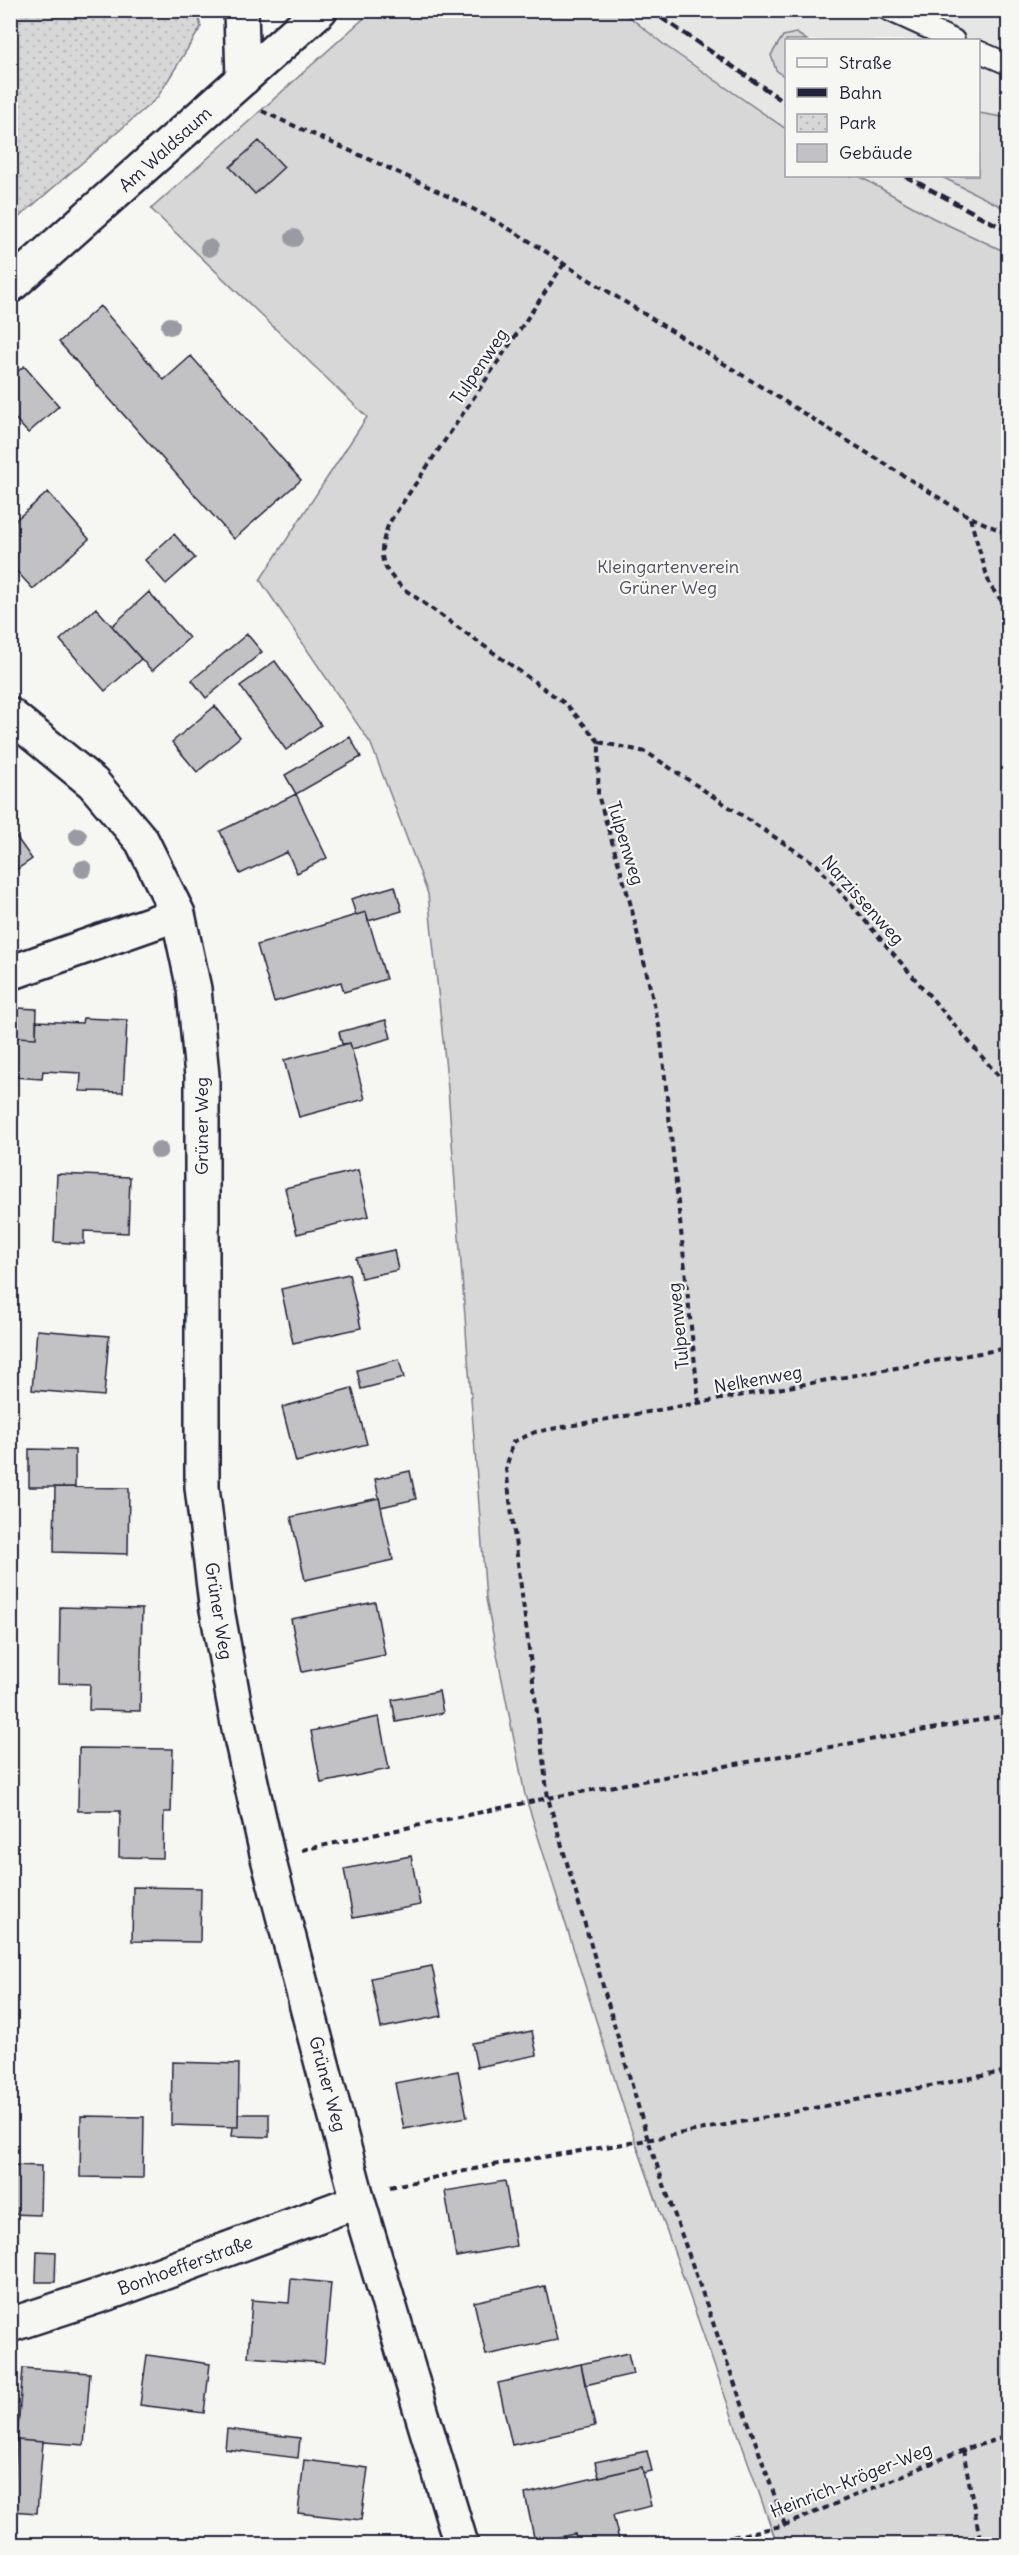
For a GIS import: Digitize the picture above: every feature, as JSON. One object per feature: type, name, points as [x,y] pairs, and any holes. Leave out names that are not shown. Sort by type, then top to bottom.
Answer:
[{"type":"street","points":[[234,87],[241,10]]},
{"type":"street","name":"Am Waldsaum","points":[[10,286],[320,10]]},
{"type":"street","name":"Grüner Weg","points":[[10,715],[93,783],[142,841],[178,914],[194,989],[202,1076],[202,1487],[218,1615],[238,1724],[268,1858],[358,2200],[461,2544]]},
{"type":"street","points":[[10,973],[178,914]]},
{"type":"street","name":"Bonhoefferstraße","points":[[10,2325],[117,2290],[358,2200]]},
{"type":"lane","points":[[888,10],[952,39]]},
{"type":"lane","points":[[980,52],[1008,64]]},
{"type":"path","points":[[234,87],[520,233],[564,264],[970,517],[1008,534]]},
{"type":"path","name":"Tulpenweg","points":[[564,264],[389,522],[382,542],[381,557],[388,574],[404,589],[567,705],[599,742],[598,795],[630,902],[660,1030],[699,1403]]},
{"type":"path","points":[[970,517],[990,586],[1008,609]]},
{"type":"path","name":"Narzissenweg","points":[[599,742],[646,752],[817,865],[1008,1087]]},
{"type":"path","name":"Nelkenweg","points":[[548,1797],[506,1469],[513,1442],[535,1432],[1008,1348]]},
{"type":"path","points":[[268,1858],[548,1797],[1008,1715]]},
{"type":"path","points":[[548,1797],[648,2139],[785,2525]]},
{"type":"path","points":[[358,2200],[389,2187],[482,2168],[1008,2071]]},
{"type":"path","name":"Heinrich-Kröger-Weg","points":[[702,2544],[785,2525],[963,2450],[1008,2436]]},
{"type":"path","points":[[963,2450],[981,2544]]},
{"type":"shaded area","points":[[622,11],[1008,11],[1008,118],[980,113],[980,39],[805,39],[796,33],[783,36],[776,70],[785,77],[785,128],[667,47]]},
{"type":"shaded area","points":[[861,177],[942,177],[1008,210],[1008,253],[933,218]]},
{"type":"green space","points":[[11,10],[197,11],[201,27],[157,98],[11,224]]},
{"type":"green space","name":"Kleingartenverein Grüner Weg","points":[[372,11],[622,11],[667,47],[785,128],[785,177],[861,177],[933,218],[1008,253],[1008,2544],[777,2544],[625,2112],[525,1795],[486,1599],[448,1089],[428,894],[371,744],[260,580],[367,417],[151,209]]},
{"type":"green space","points":[[796,33],[805,39],[785,39],[785,77],[776,70],[771,55],[783,36]]},
{"type":"green space","points":[[980,113],[1008,118],[1008,210],[942,177],[980,177]]},
{"type":"building","points":[[259,141],[284,167],[255,194],[230,167]]},
{"type":"building","points":[[100,306],[164,380],[191,356],[301,480],[234,539],[59,342]]},
{"type":"building","points":[[24,366],[59,406],[28,433],[10,413],[10,378]]},
{"type":"building","points":[[48,492],[89,539],[33,589],[10,564],[10,525]]},
{"type":"building","points":[[174,534],[195,558],[166,584],[145,560]]},
{"type":"building","points":[[149,592],[189,638],[152,671],[112,626]]},
{"type":"building","points":[[96,608],[141,659],[105,691],[60,640]]},
{"type":"building","points":[[247,634],[262,652],[206,698],[192,680]]},
{"type":"building","points":[[275,661],[321,725],[286,750],[240,686]]},
{"type":"building","points":[[215,706],[240,737],[197,772],[172,742]]},
{"type":"building","points":[[350,737],[361,757],[296,794],[285,775]]},
{"type":"building","points":[[296,794],[327,858],[297,873],[287,852],[240,874],[220,831]]},
{"type":"building","points":[[10,828],[32,859],[10,874]]},
{"type":"building","points":[[395,886],[402,911],[368,921],[366,912],[356,915],[351,899]]},
{"type":"building","points":[[366,912],[386,979],[344,992],[341,982],[274,1002],[257,945]]},
{"type":"building","points":[[17,1008],[37,1009],[36,1038],[16,1037]]},
{"type":"building","points":[[83,1018],[127,1020],[123,1092],[80,1091],[81,1073],[43,1071],[42,1079],[14,1077],[16,1037],[36,1038],[36,1021],[82,1023]]},
{"type":"building","points":[[386,1020],[391,1038],[352,1049],[350,1043],[342,1044],[339,1032]]},
{"type":"building","points":[[350,1043],[365,1099],[299,1117],[284,1060]]},
{"type":"building","points":[[358,1170],[369,1216],[297,1234],[285,1188]]},
{"type":"building","points":[[57,1174],[130,1177],[128,1233],[84,1231],[84,1244],[54,1242]]},
{"type":"building","points":[[394,1250],[398,1270],[361,1278],[356,1258]]},
{"type":"building","points":[[349,1274],[361,1328],[293,1343],[281,1289]]},
{"type":"building","points":[[37,1330],[109,1336],[104,1396],[32,1390]]},
{"type":"building","points":[[399,1359],[404,1378],[361,1389],[357,1370]]},
{"type":"building","points":[[352,1388],[367,1444],[296,1462],[282,1407]]},
{"type":"building","points":[[29,1449],[75,1450],[75,1487],[29,1487]]},
{"type":"building","points":[[410,1471],[416,1499],[381,1507],[375,1479]]},
{"type":"building","points":[[55,1487],[129,1488],[128,1554],[54,1552]]},
{"type":"building","points":[[379,1498],[393,1560],[305,1580],[291,1517]]},
{"type":"building","points":[[375,1602],[385,1655],[302,1672],[291,1619]]},
{"type":"building","points":[[60,1607],[142,1609],[140,1711],[89,1710],[90,1684],[59,1683]]},
{"type":"building","points":[[439,1691],[443,1713],[396,1722],[392,1700]]},
{"type":"building","points":[[379,1717],[389,1769],[321,1783],[311,1731]]},
{"type":"building","points":[[79,1748],[173,1749],[171,1812],[164,1812],[163,1858],[119,1857],[120,1811],[78,1811]]},
{"type":"building","points":[[411,1856],[420,1905],[353,1918],[344,1869]]},
{"type":"building","points":[[133,1887],[201,1888],[200,1942],[132,1941]]},
{"type":"building","points":[[432,1966],[442,2016],[381,2028],[371,1978]]},
{"type":"building","points":[[532,2031],[537,2055],[477,2067],[472,2043]]},
{"type":"building","points":[[172,2062],[239,2064],[238,2127],[171,2125]]},
{"type":"building","points":[[458,2071],[467,2117],[404,2129],[395,2083]]},
{"type":"building","points":[[238,2114],[269,2114],[269,2137],[232,2136],[233,2127],[238,2127]]},
{"type":"building","points":[[81,2116],[144,2117],[143,2178],[80,2177]]},
{"type":"building","points":[[10,2165],[41,2166],[40,2215],[10,2214]]},
{"type":"building","points":[[505,2181],[516,2246],[456,2257],[445,2191]]},
{"type":"building","points":[[37,2251],[56,2252],[55,2282],[36,2282]]},
{"type":"building","points":[[291,2279],[331,2283],[324,2363],[248,2357],[252,2300],[289,2303]]},
{"type":"building","points":[[545,2286],[557,2340],[486,2355],[474,2302]]},
{"type":"building","points":[[628,2353],[633,2374],[585,2385],[581,2364]]},
{"type":"building","points":[[147,2355],[210,2364],[204,2413],[140,2405]]},
{"type":"building","points":[[581,2364],[595,2426],[512,2445],[498,2383]]},
{"type":"building","points":[[23,2368],[90,2373],[84,2445],[17,2440]]},
{"type":"building","points":[[227,2429],[300,2438],[298,2458],[225,2449]]},
{"type":"building","points":[[17,2440],[43,2442],[37,2513],[12,2511]]},
{"type":"building","points":[[647,2451],[652,2471],[643,2473],[642,2467],[599,2477],[595,2462]]},
{"type":"building","points":[[304,2460],[368,2468],[361,2520],[298,2513]]},
{"type":"building","points":[[642,2467],[651,2506],[613,2515],[620,2544],[577,2544],[575,2534],[535,2542],[525,2494]]},
{"type":"railway","points":[[650,10],[785,102]]},
{"type":"railway","points":[[907,177],[1008,231]]}]
